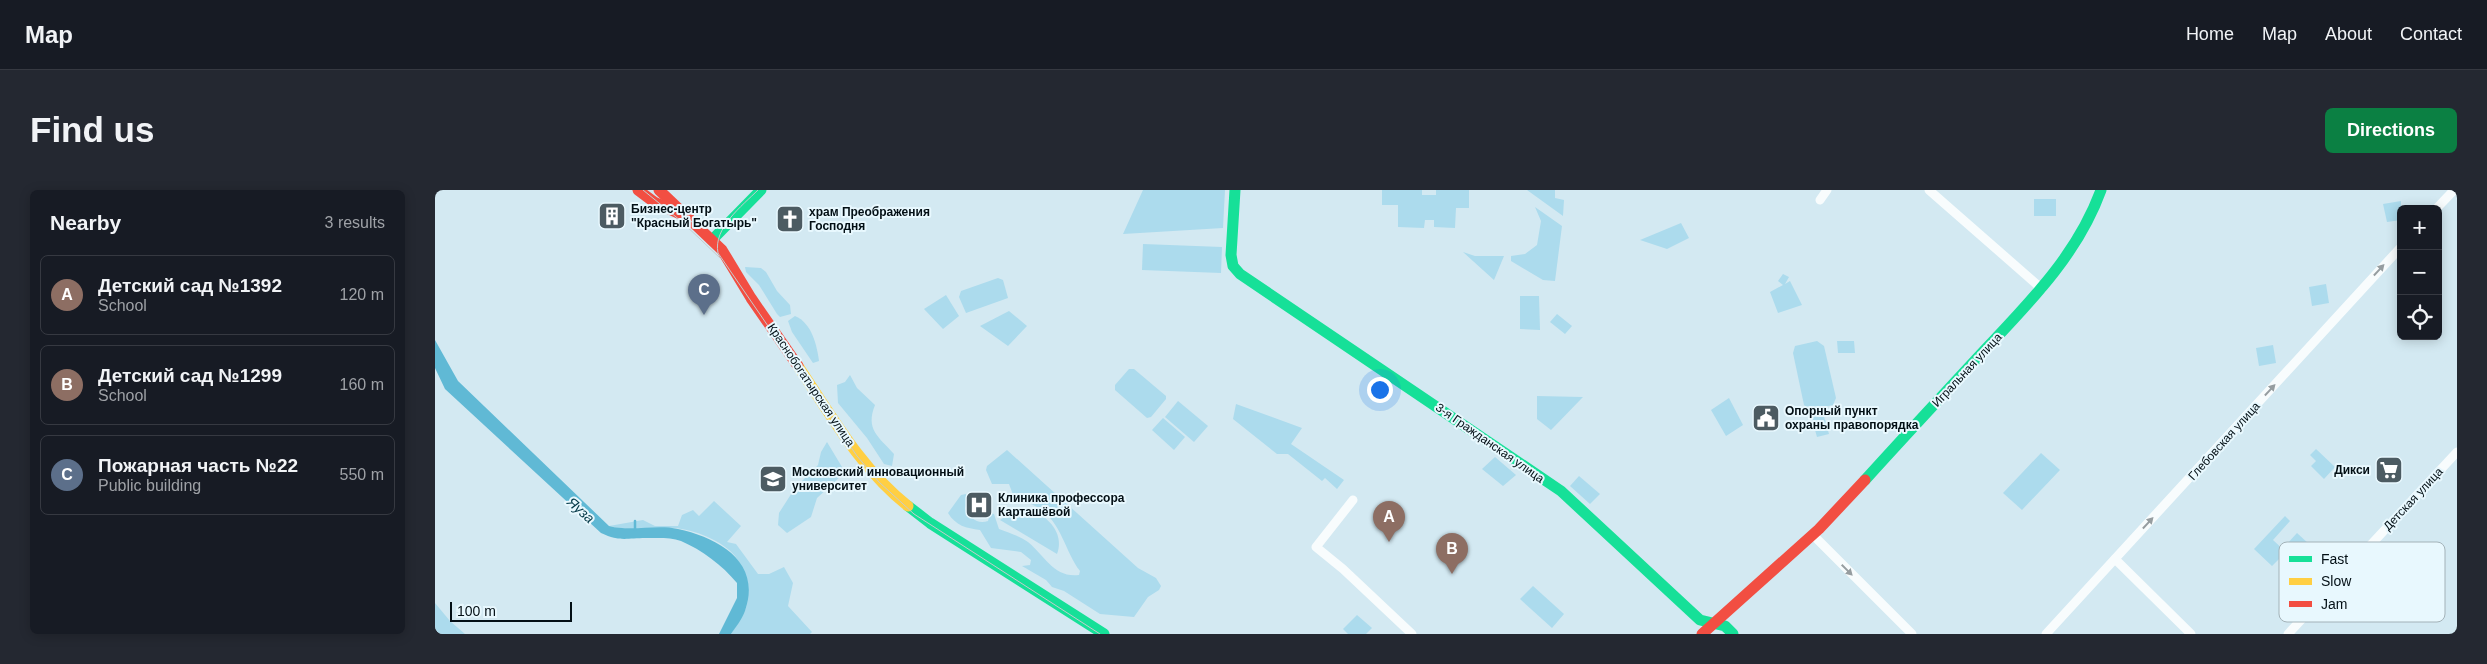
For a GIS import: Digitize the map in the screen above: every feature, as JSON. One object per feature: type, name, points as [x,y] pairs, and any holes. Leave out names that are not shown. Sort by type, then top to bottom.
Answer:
[{"type":"street","name":"Краснобогатырская улица","points":[[638,190],[654,202],[687,217]]},
{"type":"street","name":"Краснобогатырская улица","points":[[659,190],[722,250],[751,298],[858,455],[897,497],[930,523],[1104,634]]},
{"type":"street","points":[[712,240],[761,190]]},
{"type":"street","name":"3-я Гражданская улица","points":[[1235,190],[1231,254],[1233,266],[1240,274],[1334,335],[1561,491],[1700,620],[1725,626],[1733,634]]},
{"type":"street","points":[[1820,200],[1827,190]]},
{"type":"street","points":[[1929,190],[2042,289]]},
{"type":"street","name":"Игральная улица","points":[[1702,634],[1813,535],[2042,289],[2076,244],[2092,215],[2101,190]]},
{"type":"street","points":[[2441,205],[2454,190]]},
{"type":"street","name":"Глебовская улица","points":[[2046,634],[2398,250]]},
{"type":"street","name":"Детская улица","points":[[2373,542],[2457,452]]},
{"type":"street","points":[[1353,500],[1316,547],[1343,569],[1412,634]]},
{"type":"street","points":[[1813,535],[1912,634]]},
{"type":"street","points":[[2115,559],[2191,634]]},
{"type":"street","name":"Детская улица","points":[[2288,634],[2299,622]]},
{"type":"shaded area","points":[[1143,190],[1225,190],[1223,228],[1123,234]]},
{"type":"shaded area","points":[[1382,190],[1422,190],[1422,195],[1436,195],[1436,190],[1469,190],[1469,208],[1456,208],[1455,228],[1434,227],[1434,220],[1425,220],[1424,228],[1398,227],[1398,205],[1382,205]]},
{"type":"shaded area","points":[[1527,190],[1555,190],[1555,198],[1564,200],[1563,216]]},
{"type":"shaded area","points":[[2034,199],[2056,199],[2056,216],[2034,216]]},
{"type":"shaded area","points":[[2401,201],[2401,205],[2397,205],[2397,221],[2387,222],[2383,204]]},
{"type":"shaded area","points":[[1535,207],[1562,226],[1555,281],[1543,280],[1511,261],[1511,256],[1525,254],[1537,245],[1541,221]]},
{"type":"shaded area","points":[[1681,223],[1689,238],[1667,249],[1640,240]]},
{"type":"shaded area","points":[[1143,244],[1222,247],[1221,273],[1142,270]]},
{"type":"shaded area","points":[[1463,252],[1475,256],[1504,256],[1494,280]]},
{"type":"shaded area","points":[[745,267],[761,268],[766,272],[777,291],[790,305],[791,314],[780,317],[777,314],[759,285],[746,272]]},
{"type":"shaded area","points":[[1783,274],[1789,277],[1785,284],[1790,281],[1802,305],[1778,313],[1770,292],[1783,285],[1778,281]]},
{"type":"shaded area","points":[[998,278],[1003,280],[1008,298],[966,313],[959,297],[961,291]]},
{"type":"shaded area","points":[[2326,284],[2329,303],[2312,306],[2309,287]]},
{"type":"shaded area","points":[[946,295],[959,316],[943,329],[924,309]]},
{"type":"shaded area","points":[[1520,296],[1539,296],[1540,330],[1520,329]]},
{"type":"shaded area","points":[[1009,311],[1027,326],[1008,346],[980,326]]},
{"type":"shaded area","points":[[1557,314],[1572,326],[1565,334],[1550,322]]},
{"type":"shaded area","points":[[795,316],[801,319],[810,329],[819,361],[813,363],[792,332],[788,321]]},
{"type":"shaded area","points":[[1817,341],[1824,346],[1836,398],[1833,405],[1810,410],[1804,405],[1793,353],[1795,346]]},
{"type":"shaded area","points":[[1837,341],[1854,341],[1855,353],[1838,353]]},
{"type":"shaded area","points":[[2273,345],[2276,363],[2259,366],[2256,348]]},
{"type":"shaded area","points":[[1129,369],[1134,369],[1166,396],[1166,399],[1151,417],[1147,418],[1115,390],[1115,385]]},
{"type":"shaded area","points":[[850,375],[857,388],[875,405],[872,414],[873,427],[879,438],[894,454],[892,466],[884,464],[867,438],[838,403],[837,385],[845,382]]},
{"type":"shaded area","points":[[1537,396],[1583,397],[1551,430],[1537,419]]},
{"type":"shaded area","points":[[1729,398],[1743,425],[1726,436],[1711,410]]},
{"type":"shaded area","points":[[1178,401],[1208,426],[1194,442],[1165,417]]},
{"type":"shaded area","points":[[1236,404],[1302,428],[1291,444],[1344,480],[1337,489],[1325,478],[1322,481],[1288,454],[1277,454],[1233,419]]},
{"type":"shaded area","points":[[1823,413],[1829,434],[1817,437],[1811,416]]},
{"type":"shaded area","points":[[1163,418],[1185,437],[1174,450],[1152,430]]},
{"type":"shaded area","points":[[827,442],[842,467],[842,475],[817,498],[811,517],[787,533],[778,525],[779,513],[795,488],[818,465],[821,452]]},
{"type":"shaded area","points":[[2316,449],[2335,467],[2324,479],[2311,466],[2316,461],[2310,455]]},
{"type":"shaded area","points":[[1007,450],[1138,568],[1156,578],[1161,586],[1159,590],[1148,597],[1134,617],[1100,614],[1064,591],[1052,587],[1046,580],[1022,566],[1030,565],[1031,560],[1021,552],[991,548],[980,530],[962,526],[954,521],[948,513],[961,495],[966,494],[968,498],[965,509],[974,520],[980,522],[988,521],[990,513],[994,514],[999,529],[1028,542],[1056,570],[1070,575],[1079,575],[1080,571],[1052,520],[1032,504],[1015,500],[1009,484],[992,484],[986,470],[987,466]]},
{"type":"shaded area","points":[[2041,453],[2060,470],[2022,510],[2003,493]]},
{"type":"shaded area","points":[[1495,457],[1516,475],[1503,486],[1482,469]]},
{"type":"shaded area","points":[[1579,476],[1600,494],[1590,504],[1570,486]]},
{"type":"shaded area","points":[[714,501],[741,526],[727,542],[736,544],[758,574],[769,574],[784,567],[793,583],[788,606],[812,632],[810,634],[731,634],[745,612],[747,593],[738,563],[730,551],[707,537],[682,529],[633,529],[609,526],[643,520],[655,526],[678,526],[682,515],[693,510],[699,516]]},
{"type":"shaded area","points":[[1028,508],[1042,515],[1053,526],[1059,539],[1057,554],[1000,520],[1017,509]]},
{"type":"shaded area","points":[[2285,516],[2290,521],[2273,540],[2279,546],[2279,559],[2272,566],[2254,549]]},
{"type":"shaded area","points":[[2297,533],[2307,542],[2289,542]]},
{"type":"shaded area","points":[[1533,586],[1564,614],[1552,628],[1520,599]]},
{"type":"shaded area","points":[[435,603],[450,621],[465,634],[435,634]]},
{"type":"shaded area","points":[[1357,615],[1372,628],[1366,634],[1348,634],[1343,629]]},
{"type":"water","name":"Яуза","points":[[435,340],[458,381],[609,526],[618,528],[661,527],[678,529],[708,539],[722,546],[733,555],[742,566],[747,579],[749,594],[744,614],[731,634],[719,634],[737,598],[737,583],[725,570],[704,553],[677,540],[668,538],[618,539],[601,533],[445,389],[435,368]]},
{"type":"waterway","points":[[635,521],[635,530]]},
{"type":"tram line","points":[[643,190],[681,221],[720,258]]},
{"type":"tram line","points":[[758,190],[737,210],[724,226],[720,235],[718,253],[857,456],[879,482],[914,514],[1100,634]]},
{"type":"tram line","points":[[687,219],[707,226],[717,224],[728,218]]},
{"type":"traffic: fast","points":[[712,240],[761,190]]},
{"type":"traffic: fast","points":[[1235,190],[1231,255],[1233,266],[1240,274],[1561,491],[1700,620],[1725,626],[1733,634]]},
{"type":"traffic: fast","points":[[1865,480],[2050,278],[2079,236],[2101,190]]},
{"type":"traffic: fast","points":[[908,506],[930,523],[1104,634]]},
{"type":"traffic: slow","points":[[798,366],[861,458],[891,491],[908,506]]},
{"type":"traffic: jam","points":[[638,190],[654,202],[678,213]]},
{"type":"traffic: jam","points":[[659,190],[722,250],[751,298],[798,366]]},
{"type":"traffic: jam","points":[[1702,634],[1819,529],[1865,480]]},
{"type":"place","name":"Бизнес-центр \"Красный Богатырь\"","points":[[612,216]]},
{"type":"place","name":"храм Преображения Господня","points":[[790,219]]},
{"type":"place","name":"Пожарная часть №22","points":[[704,315]]},
{"type":"place","name":"Опорный пункт охраны правопорядка","points":[[1766,418]]},
{"type":"place","name":"Дикси","points":[[2389,470]]},
{"type":"place","name":"Московский инновационный университет","points":[[773,479]]},
{"type":"place","name":"Клиника профессора Карташёвой","points":[[979,505]]},
{"type":"place","name":"Детский сад №1392","points":[[1389,542]]},
{"type":"place","name":"Детский сад №1299","points":[[1452,574]]}]
